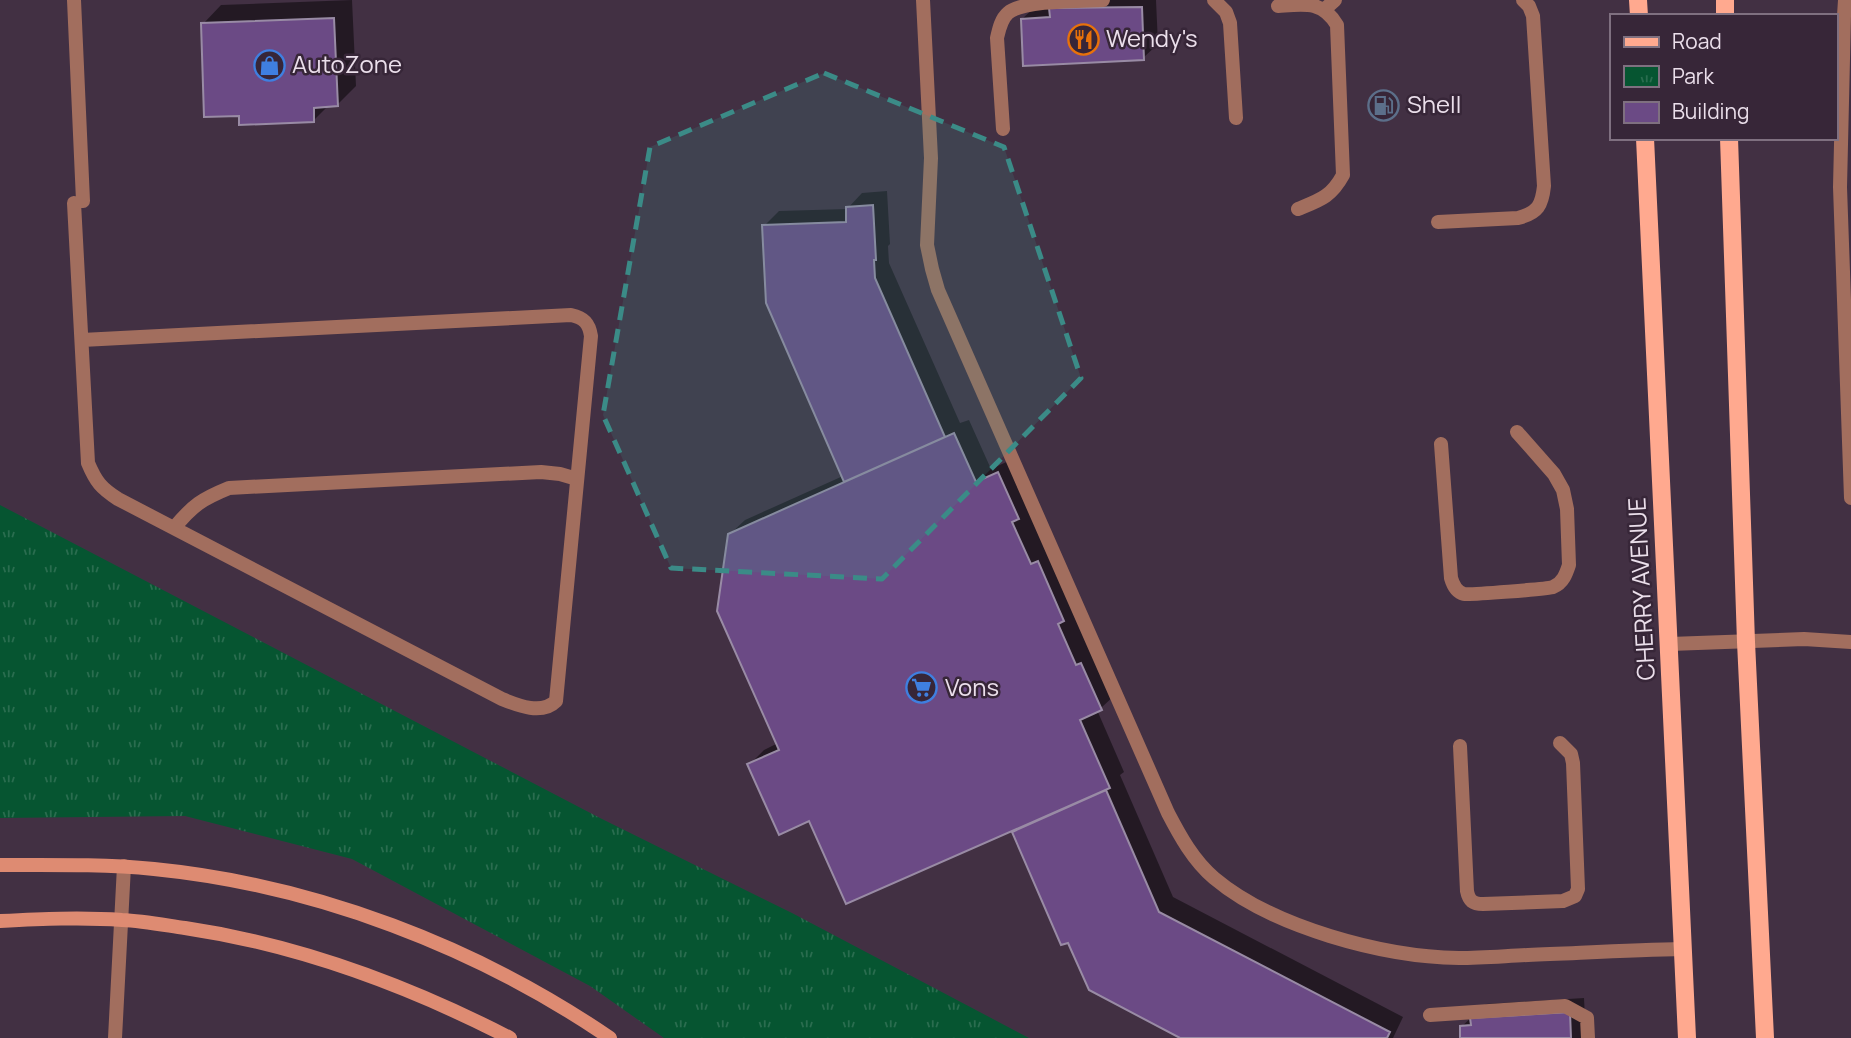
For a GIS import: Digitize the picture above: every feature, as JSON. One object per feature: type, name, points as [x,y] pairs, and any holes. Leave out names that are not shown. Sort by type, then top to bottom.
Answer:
[{"type":"main road","name":"CHERRY AVENUE","points":[[1645,140],[1687,1038]]},
{"type":"main road","points":[[1729,140],[1746,642],[1765,1038]]},
{"type":"street","points":[[74,0],[82,340],[88,463],[94,478],[103,489],[118,499],[502,699],[517,705],[543,709],[556,701],[590,337],[585,320],[571,315],[82,340]]},
{"type":"street","points":[[923,0],[930,133],[927,245],[938,290],[1168,813],[1194,857],[1213,877],[1264,910],[1332,936],[1406,954],[1458,958],[1683,949]]},
{"type":"street","points":[[1003,130],[997,38],[1000,25],[1008,13],[1032,4],[1103,0]]},
{"type":"street","points":[[1214,0],[1226,12],[1230,23],[1236,118]]},
{"type":"street","points":[[1438,222],[1518,218],[1537,209],[1542,199],[1544,186],[1533,16],[1523,0]]},
{"type":"street","points":[[1845,0],[1840,187],[1851,498]]},
{"type":"street","points":[[1278,6],[1330,5],[1331,16],[1337,25],[1343,175],[1329,195],[1297,208]]},
{"type":"street","points":[[1441,444],[1451,578],[1454,586],[1458,591],[1473,595],[1547,588],[1561,582],[1569,565],[1566,498],[1554,474],[1517,432]]},
{"type":"street","points":[[174,528],[206,497],[229,488],[541,472],[577,479]]},
{"type":"street","points":[[1670,644],[1804,639],[1851,642]]},
{"type":"street","points":[[1460,746],[1466,891],[1472,902],[1483,904],[1563,901],[1575,896],[1578,889],[1573,763],[1571,754],[1560,743]]},
{"type":"street","points":[[0,865],[124,866],[173,871],[222,879],[317,901],[412,932],[474,960],[521,984],[610,1038]]},
{"type":"street","points":[[115,1038],[124,866]]},
{"type":"street","points":[[0,921],[121,920],[228,935],[347,967],[460,1013],[510,1038]]},
{"type":"street","points":[[1430,1014],[1565,1006],[1587,1018],[1588,1038]]},
{"type":"highlighted area","points":[[824,73],[1004,147],[1081,378],[882,579],[671,568],[603,415],[650,147]]},
{"type":"green space","points":[[0,505],[1029,1038],[664,1038],[590,986],[352,859],[185,816],[0,818]]},
{"type":"building","name":"Wendy's","points":[[1142,7],[1144,60],[1023,66],[1021,19],[1050,17],[1049,8]]},
{"type":"building","name":"AutoZone","points":[[334,18],[338,106],[314,108],[314,122],[239,125],[239,116],[204,117],[201,23]]},
{"type":"building","points":[[873,205],[875,278],[945,437],[844,482],[766,303],[762,225],[846,222],[846,207]]},
{"type":"building","name":"Vons","points":[[954,433],[976,482],[998,472],[1019,519],[1012,522],[1031,564],[1038,561],[1064,621],[1058,624],[1076,665],[1081,663],[1102,710],[1080,720],[1110,788],[846,904],[809,821],[779,835],[747,764],[779,750],[717,611],[728,534]]},
{"type":"building","points":[[1106,790],[1159,912],[1390,1032],[1387,1038],[1180,1038],[1089,990],[1068,943],[1061,945],[1012,832]]},
{"type":"building","points":[[1570,1012],[1571,1038],[1460,1038],[1460,1026],[1471,1025],[1470,1018]]},
{"type":"place","name":"Wendy's","points":[[1083,39]]},
{"type":"place","name":"AutoZone","points":[[269,65]]},
{"type":"place","name":"Shell","points":[[1384,105]]},
{"type":"place","name":"Vons","points":[[922,688]]}]
